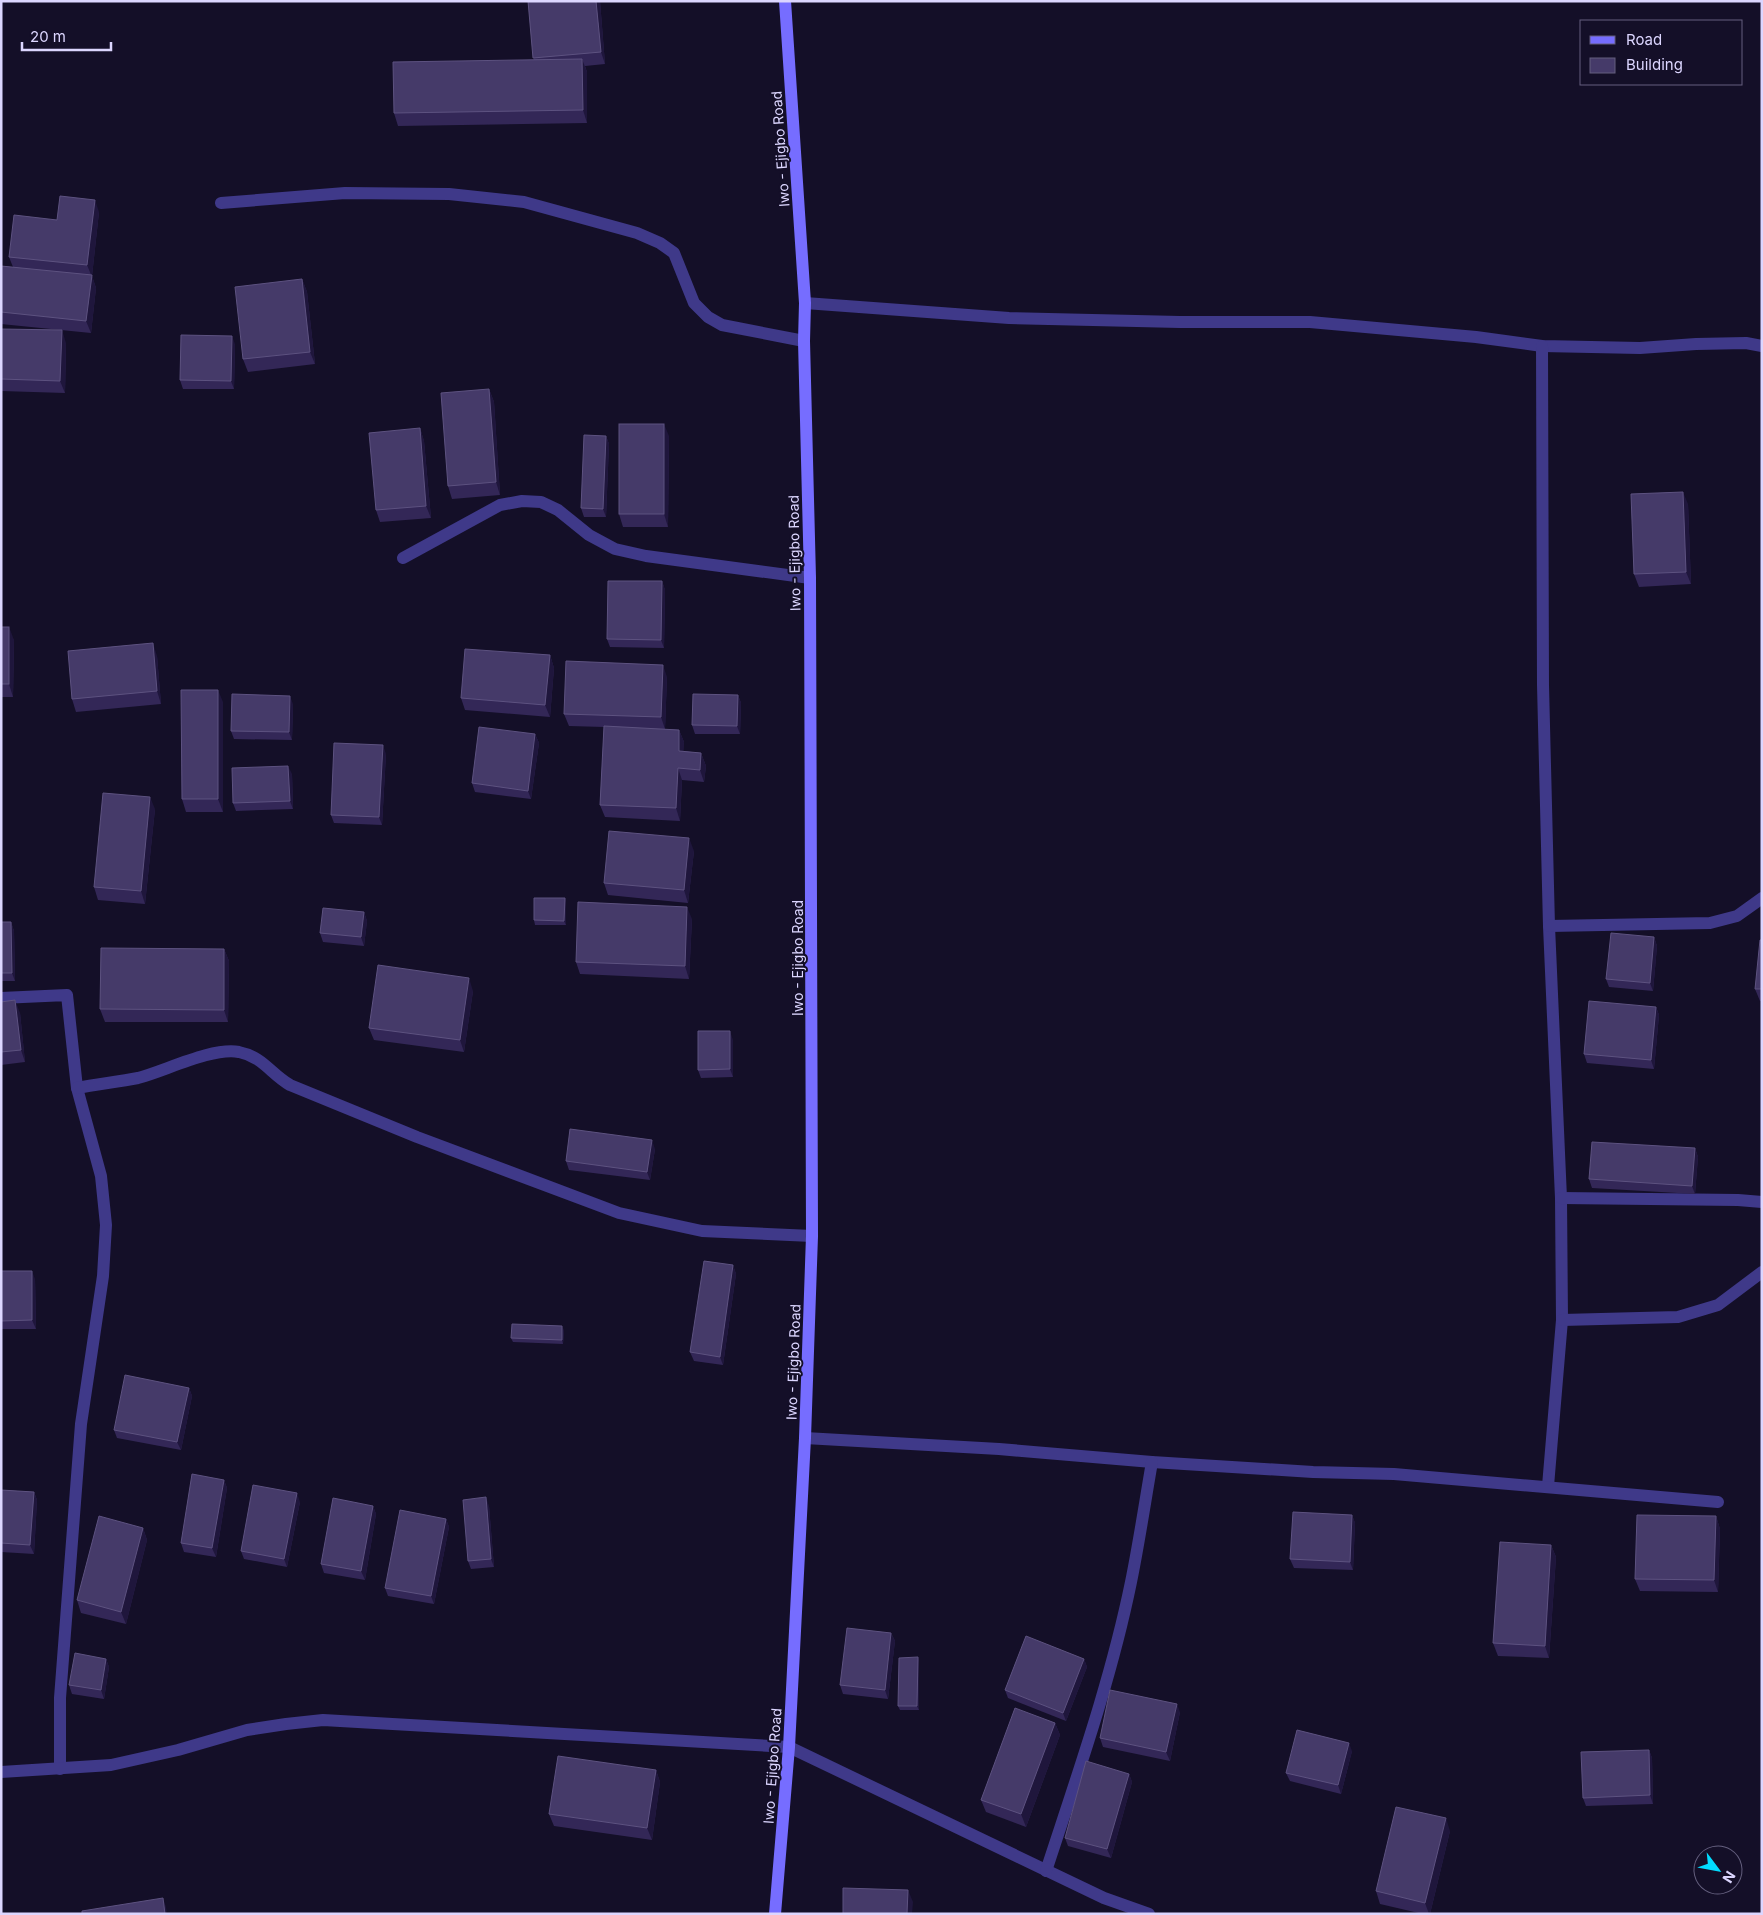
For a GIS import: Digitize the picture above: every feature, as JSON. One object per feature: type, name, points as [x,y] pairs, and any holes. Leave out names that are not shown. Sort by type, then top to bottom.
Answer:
[{"type":"main road","name":"Iwo - Ejigbo Road","points":[[775,1914],[789,1746],[805,1438],[812,1236],[810,578],[804,341],[805,303],[785,1]]},
{"type":"street","points":[[221,203],[344,193],[449,194],[524,202],[637,233],[660,243],[674,253],[694,303],[708,317],[722,325],[804,341]]},
{"type":"street","points":[[805,303],[1009,318],[1170,322],[1310,322],[1476,337],[1542,346],[1640,348],[1746,343],[1762,346]]},
{"type":"street","points":[[1542,346],[1543,685],[1549,926],[1561,1198],[1562,1320],[1548,1486]]},
{"type":"street","points":[[403,558],[500,505],[522,501],[541,502],[558,510],[590,535],[615,549],[646,556],[810,578]]},
{"type":"street","points":[[1549,926],[1710,923],[1737,916],[1762,898]]},
{"type":"street","points":[[1,998],[67,995],[77,1088],[101,1176],[106,1225],[103,1276],[81,1424],[60,1698],[60,1769]]},
{"type":"street","points":[[77,1088],[138,1078],[218,1053],[238,1052],[262,1061],[279,1078],[290,1085],[417,1137],[619,1213],[702,1231],[812,1236]]},
{"type":"street","points":[[1561,1198],[1738,1200],[1762,1202]]},
{"type":"street","points":[[1562,1320],[1678,1316],[1718,1304],[1762,1272]]},
{"type":"street","points":[[805,1438],[999,1448],[1152,1462],[1313,1472],[1394,1474],[1718,1502]]},
{"type":"street","points":[[1046,1871],[1081,1764],[1110,1666],[1131,1583],[1152,1462]]},
{"type":"street","points":[[1,1772],[111,1766],[178,1750],[246,1730],[323,1720],[789,1746],[1046,1871],[1104,1898],[1149,1914]]},
{"type":"building","points":[[528,1],[596,1],[601,52],[533,58]]},
{"type":"building","points":[[582,59],[583,110],[394,113],[393,62]]},
{"type":"building","points":[[60,196],[95,200],[87,265],[9,257],[14,215],[57,220]]},
{"type":"building","points":[[1,266],[92,275],[86,321],[1,312]]},
{"type":"building","points":[[302,279],[310,352],[243,359],[235,287]]},
{"type":"building","points":[[1,329],[62,330],[60,381],[1,379]]},
{"type":"building","points":[[181,335],[232,336],[231,381],[180,380]]},
{"type":"building","points":[[489,389],[496,482],[448,486],[441,393]]},
{"type":"building","points":[[619,424],[664,424],[664,514],[619,514]]},
{"type":"building","points":[[420,428],[426,506],[376,510],[369,433]]},
{"type":"building","points":[[584,435],[606,436],[603,509],[581,508]]},
{"type":"building","points":[[1683,492],[1686,572],[1634,574],[1631,494]]},
{"type":"building","points":[[608,581],[662,581],[661,640],[607,639]]},
{"type":"building","points":[[1,627],[9,627],[9,684],[1,684]]},
{"type":"building","points":[[153,643],[157,691],[72,699],[68,651]]},
{"type":"building","points":[[465,649],[550,655],[545,705],[461,698]]},
{"type":"building","points":[[566,661],[663,665],[661,717],[564,714]]},
{"type":"building","points":[[181,690],[218,690],[218,799],[182,799]]},
{"type":"building","points":[[232,694],[290,696],[289,732],[231,731]]},
{"type":"building","points":[[693,694],[738,695],[737,726],[692,725]]},
{"type":"building","points":[[604,726],[679,730],[679,751],[701,753],[700,770],[678,768],[676,808],[600,805]]},
{"type":"building","points":[[479,727],[535,734],[528,791],[472,783]]},
{"type":"building","points":[[334,743],[383,745],[379,817],[331,815]]},
{"type":"building","points":[[288,766],[290,801],[233,803],[232,768]]},
{"type":"building","points":[[103,793],[150,797],[141,891],[94,887]]},
{"type":"building","points":[[609,831],[689,838],[684,890],[604,883]]},
{"type":"building","points":[[534,898],[565,898],[564,921],[534,920]]},
{"type":"building","points":[[578,902],[687,907],[685,966],[576,962]]},
{"type":"building","points":[[323,908],[364,912],[361,937],[320,933]]},
{"type":"building","points":[[1,922],[11,922],[12,973],[1,973]]},
{"type":"building","points":[[1611,933],[1654,937],[1650,983],[1606,979]]},
{"type":"building","points":[[1760,940],[1762,940],[1762,989],[1755,989]]},
{"type":"building","points":[[101,948],[224,949],[224,1010],[100,1009]]},
{"type":"building","points":[[378,965],[469,978],[460,1040],[369,1028]]},
{"type":"building","points":[[15,1000],[21,1050],[1,1052],[1,1002]]},
{"type":"building","points":[[1589,1001],[1656,1007],[1651,1060],[1584,1054]]},
{"type":"building","points":[[698,1031],[730,1031],[730,1069],[698,1070]]},
{"type":"building","points":[[570,1129],[652,1140],[647,1172],[566,1161]]},
{"type":"building","points":[[1592,1142],[1695,1148],[1692,1186],[1589,1179]]},
{"type":"building","points":[[704,1261],[733,1265],[720,1357],[690,1352]]},
{"type":"building","points":[[1,1271],[32,1271],[32,1320],[1,1321]]},
{"type":"building","points":[[512,1324],[562,1326],[562,1340],[511,1338]]},
{"type":"building","points":[[125,1375],[189,1388],[177,1442],[114,1430]]},
{"type":"building","points":[[192,1474],[224,1480],[212,1548],[181,1543]]},
{"type":"building","points":[[253,1485],[297,1493],[284,1559],[241,1551]]},
{"type":"building","points":[[1,1490],[34,1492],[30,1545],[1,1543]]},
{"type":"building","points":[[486,1497],[491,1559],[468,1561],[463,1500]]},
{"type":"building","points":[[333,1498],[373,1506],[361,1571],[321,1564]]},
{"type":"building","points":[[400,1510],[446,1519],[431,1596],[385,1588]]},
{"type":"building","points":[[1293,1512],[1352,1515],[1350,1562],[1290,1559]]},
{"type":"building","points":[[1637,1515],[1716,1516],[1714,1580],[1635,1579]]},
{"type":"building","points":[[99,1516],[143,1528],[121,1612],[77,1600]]},
{"type":"building","points":[[1500,1542],[1551,1545],[1545,1646],[1493,1643]]},
{"type":"building","points":[[847,1628],[891,1633],[885,1690],[840,1685]]},
{"type":"building","points":[[1026,1636],[1084,1659],[1063,1713],[1005,1690]]},
{"type":"building","points":[[75,1653],[106,1659],[101,1690],[69,1685]]},
{"type":"building","points":[[918,1657],[917,1706],[898,1706],[899,1658]]},
{"type":"building","points":[[1110,1690],[1177,1704],[1166,1752],[1100,1738]]},
{"type":"building","points":[[1015,1708],[1055,1723],[1021,1814],[981,1800]]},
{"type":"building","points":[[1297,1730],[1349,1743],[1338,1785],[1286,1773]]},
{"type":"building","points":[[1649,1750],[1650,1795],[1583,1798],[1581,1752]]},
{"type":"building","points":[[558,1756],[656,1770],[647,1828],[549,1814]]},
{"type":"building","points":[[1086,1761],[1129,1774],[1107,1849],[1065,1838]]},
{"type":"building","points":[[1396,1807],[1446,1818],[1425,1903],[1376,1891]]},
{"type":"building","points":[[843,1888],[908,1890],[907,1914],[843,1914]]},
{"type":"building","points":[[163,1898],[165,1914],[82,1914],[82,1911]]}]
